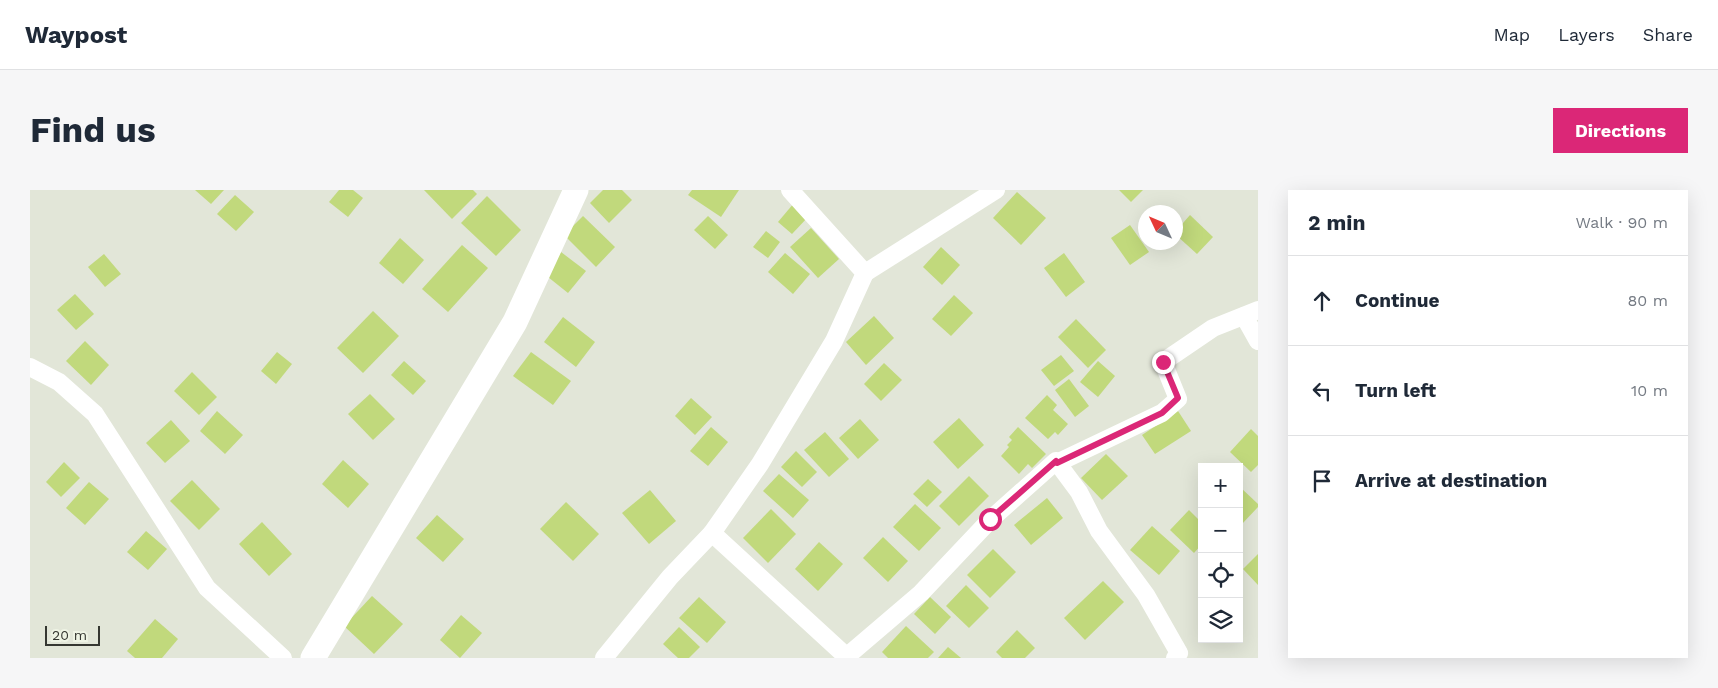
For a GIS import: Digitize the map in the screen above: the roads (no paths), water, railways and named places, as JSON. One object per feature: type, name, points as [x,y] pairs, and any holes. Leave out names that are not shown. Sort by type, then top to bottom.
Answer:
[{"type":"main road","points":[[313,658],[516,322],[576,190]]},
{"type":"street","points":[[790,190],[864,273]]},
{"type":"street","points":[[604,658],[670,577],[712,533],[760,464],[834,341],[864,273],[996,190]]},
{"type":"street","points":[[712,533],[847,657],[921,593],[990,519],[1056,461],[1057,463],[1162,413],[1178,398],[1163,362],[1213,328],[1251,313],[1258,341]]},
{"type":"street","points":[[30,367],[59,382],[95,414],[207,588],[283,658]]},
{"type":"street","points":[[1057,463],[1079,492],[1099,531],[1146,595],[1179,653],[1175,658]]}]
